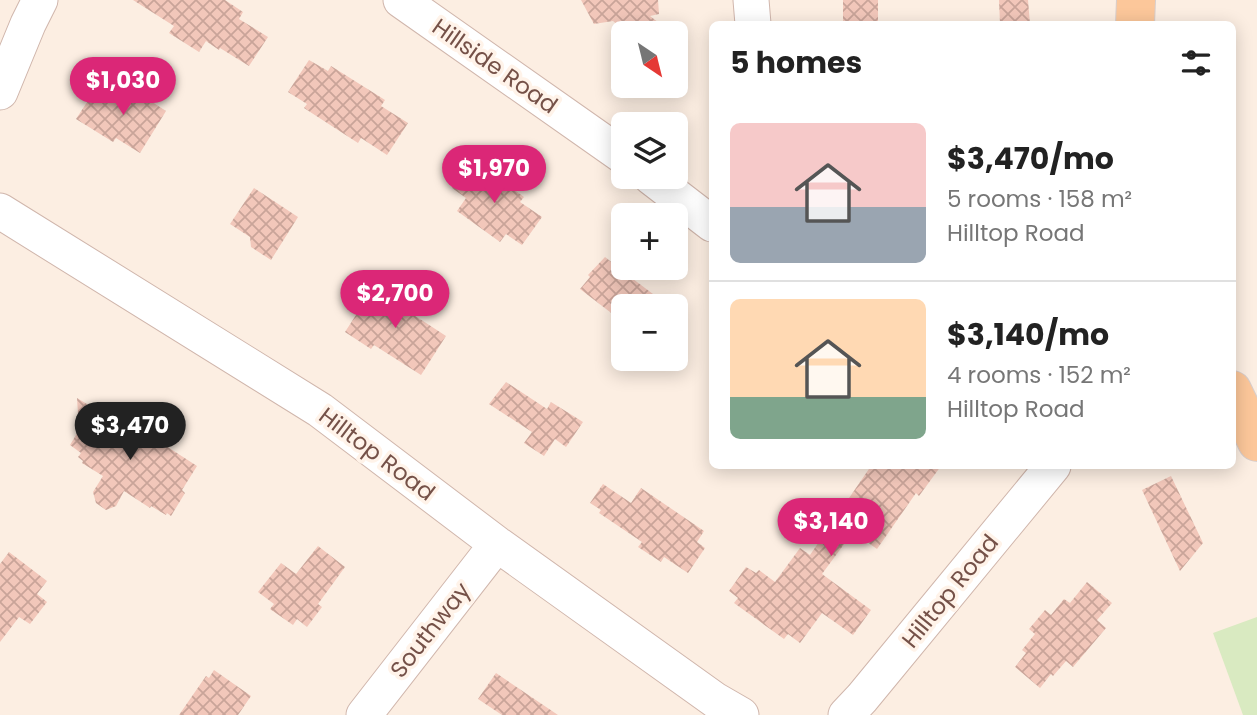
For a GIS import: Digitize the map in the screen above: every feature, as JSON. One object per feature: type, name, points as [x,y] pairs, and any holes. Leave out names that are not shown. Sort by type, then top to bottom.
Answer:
[{"type":"main road","points":[[1135,21],[1136,0]]},
{"type":"main road","points":[[1236,398],[1257,442]]},
{"type":"street","points":[[0,92],[40,0]]},
{"type":"street","name":"Hillside Road","points":[[401,0],[611,148]]},
{"type":"street","points":[[751,0],[753,21]]},
{"type":"street","points":[[667,189],[709,222]]},
{"type":"street","name":"Hilltop Road","points":[[0,211],[320,410],[497,544],[741,715]]},
{"type":"street","name":"Hilltop Road","points":[[846,715],[1051,469]]},
{"type":"street","name":"Southway","points":[[364,715],[497,544]]},
{"type":"green space","points":[[1257,617],[1257,715],[1243,715],[1213,633]]},
{"type":"building","points":[[133,0],[225,0],[243,12],[239,19],[268,37],[249,66],[206,41],[199,52],[169,33],[174,26]]},
{"type":"building","points":[[581,0],[658,0],[659,14],[650,16],[656,21],[611,21],[594,24]]},
{"type":"building","points":[[843,0],[878,0],[878,21],[843,21]]},
{"type":"building","points":[[999,0],[1028,0],[1030,21],[1000,21]]},
{"type":"building","points":[[309,60],[328,71],[331,66],[385,100],[381,106],[408,123],[387,155],[361,138],[358,143],[304,108],[307,104],[288,92]]},
{"type":"building","points":[[120,81],[166,111],[140,153],[116,138],[113,142],[76,119],[93,93],[107,102]]},
{"type":"building","points":[[472,159],[524,197],[520,202],[542,217],[522,245],[506,234],[500,242],[457,211],[466,198],[452,188]]},
{"type":"building","points":[[254,188],[298,217],[271,260],[251,247],[250,237],[230,224]]},
{"type":"building","points":[[605,257],[611,262],[611,280],[635,280],[653,294],[611,294],[611,313],[580,289],[590,277],[588,275]]},
{"type":"building","points":[[378,281],[405,298],[400,306],[446,336],[421,375],[374,345],[371,349],[345,332]]},
{"type":"building","points":[[506,382],[547,409],[551,402],[583,422],[566,447],[555,439],[544,456],[524,443],[532,432],[489,404]]},
{"type":"building","points":[[77,398],[105,415],[107,412],[127,425],[129,422],[197,466],[182,490],[185,493],[171,516],[151,506],[150,508],[124,491],[116,506],[106,510],[96,503],[93,492],[103,476],[82,463],[78,457],[81,453],[70,445],[79,430]]},
{"type":"building","points":[[869,469],[939,469],[919,496],[916,493],[877,549],[853,532],[822,574],[871,610],[853,635],[822,613],[800,643],[788,634],[784,639],[734,603],[738,598],[729,591],[746,567],[756,573],[759,570],[775,582],[800,548],[810,555]]},
{"type":"building","points":[[1171,476],[1203,543],[1180,571],[1142,490]]},
{"type":"building","points":[[603,484],[631,503],[641,488],[704,531],[697,542],[705,548],[688,573],[664,557],[661,562],[638,547],[642,542],[599,513],[601,510],[590,503]]},
{"type":"building","points":[[318,546],[345,567],[318,604],[322,607],[307,627],[297,619],[293,625],[270,609],[274,604],[258,592],[281,563],[296,574]]},
{"type":"building","points":[[9,552],[47,581],[37,594],[47,602],[30,624],[19,617],[0,642],[0,564]]},
{"type":"building","points":[[1087,582],[1112,603],[1097,620],[1106,628],[1073,667],[1066,661],[1040,688],[1015,667],[1026,653],[1022,650],[1035,634],[1029,629],[1045,610],[1051,615],[1064,599],[1070,603]]},
{"type":"building","points":[[214,670],[251,696],[238,715],[179,715],[206,676],[209,678]]},
{"type":"building","points":[[496,673],[558,715],[502,715],[478,699]]}]
